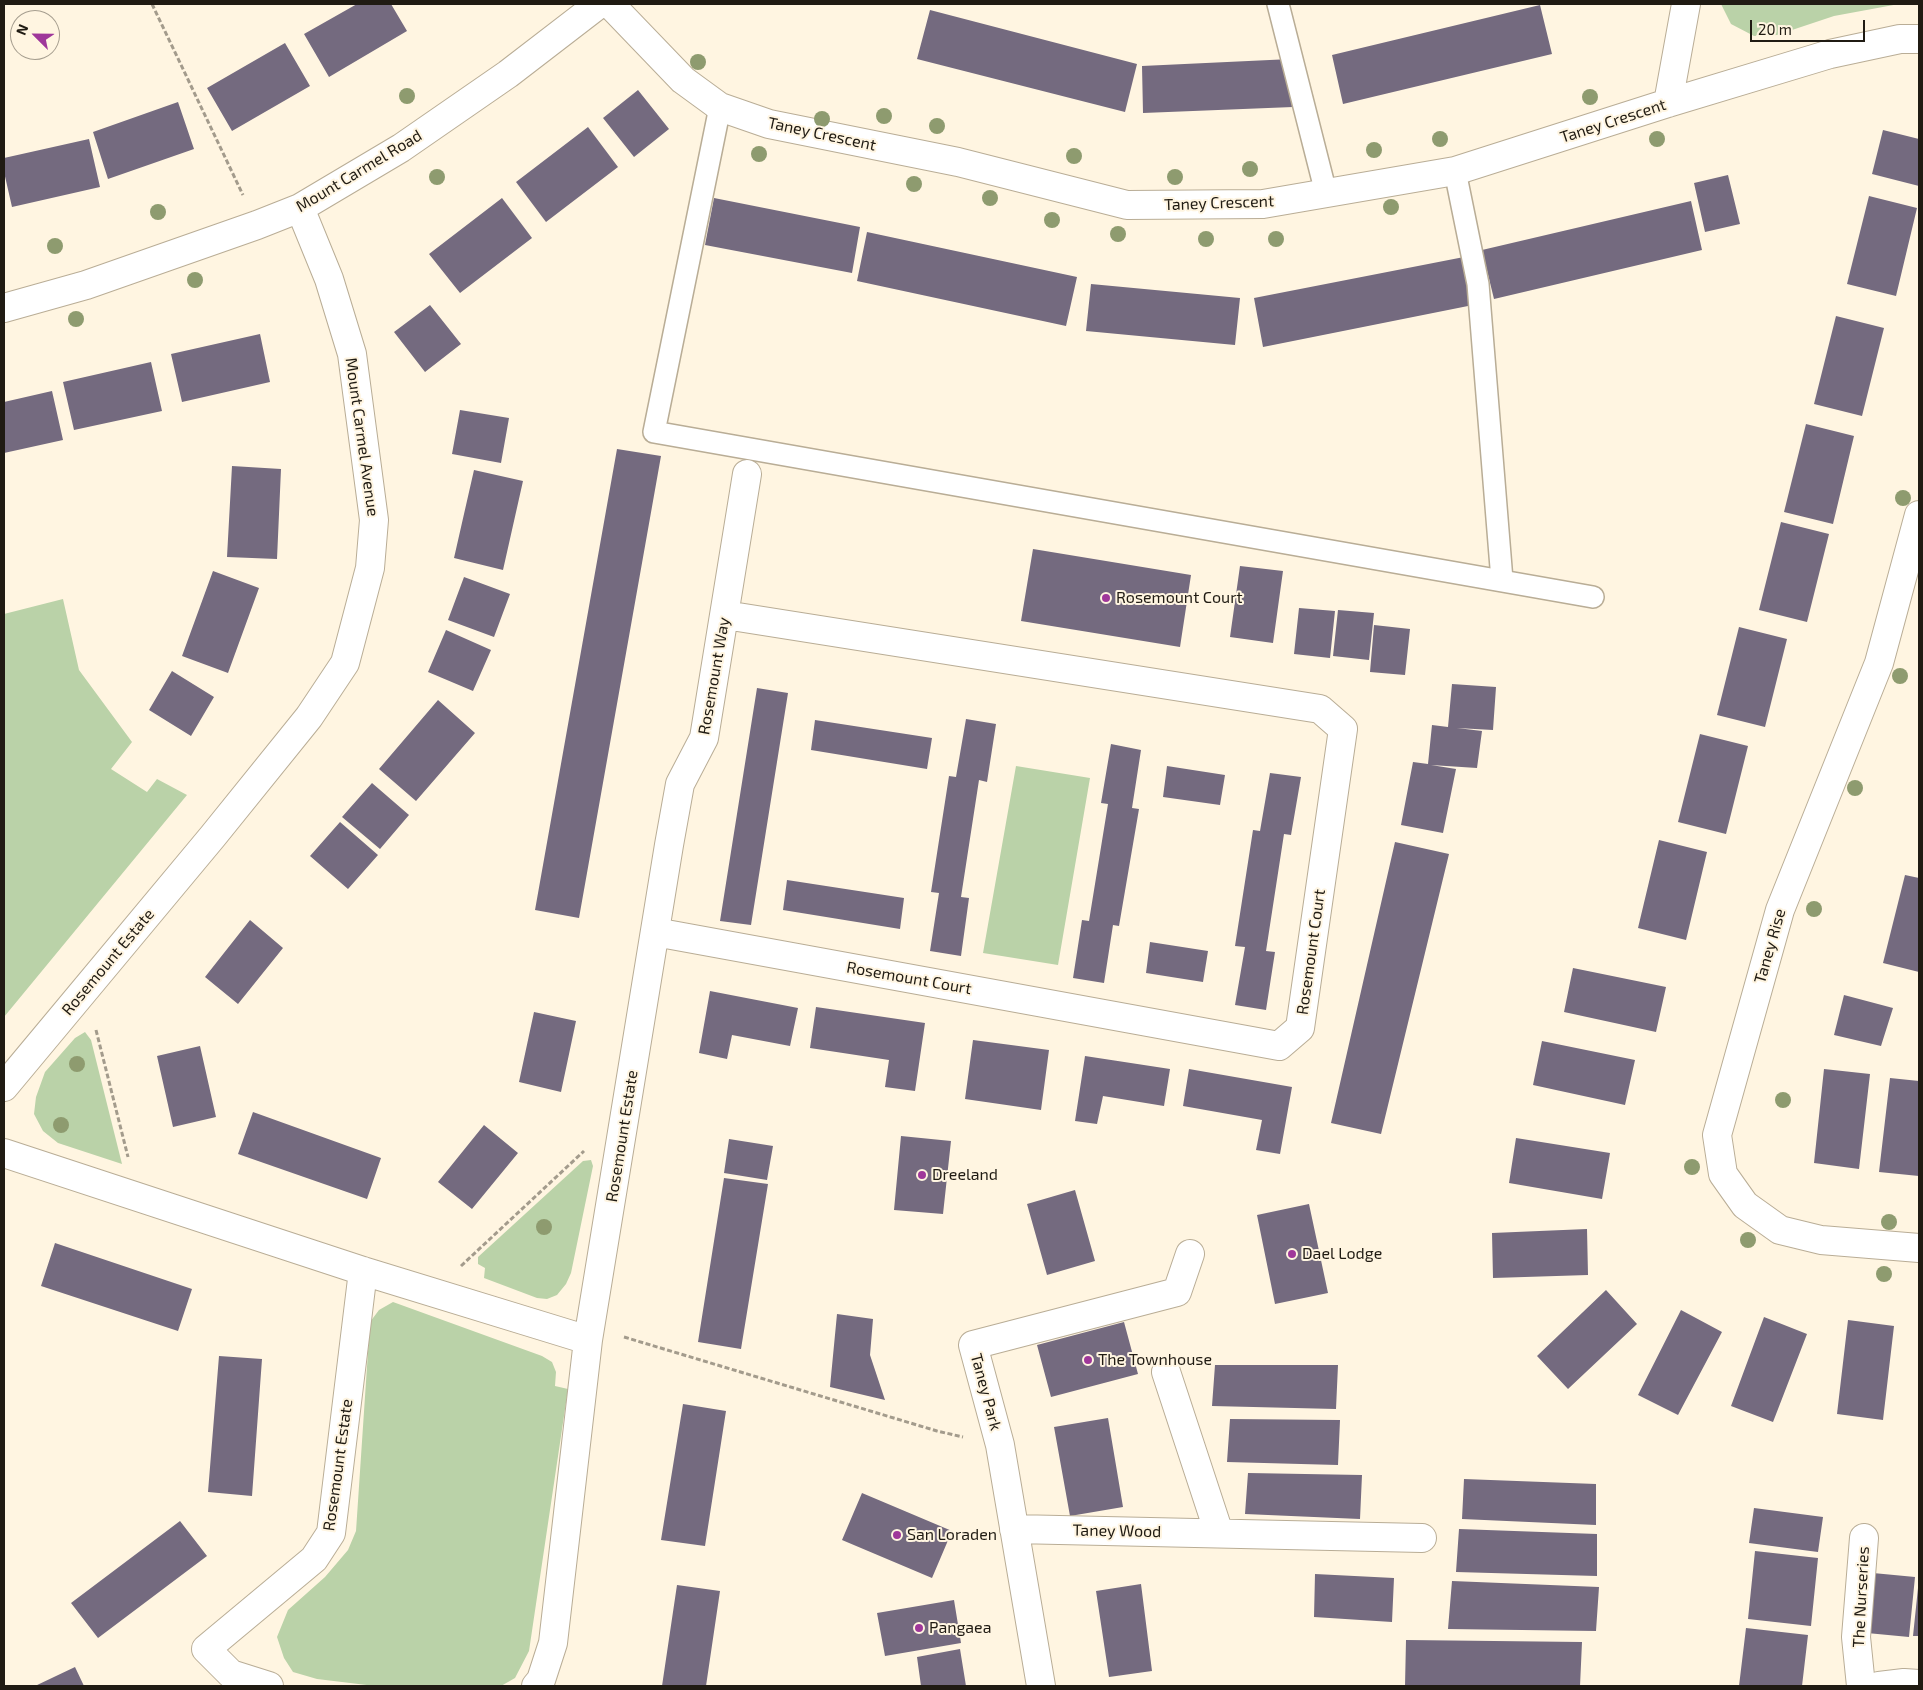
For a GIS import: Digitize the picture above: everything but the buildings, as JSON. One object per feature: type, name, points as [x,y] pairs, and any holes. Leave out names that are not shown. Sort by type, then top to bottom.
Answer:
[{"type":"street","name":"Mount Carmel Road","points":[[4,308],[86,285],[300,208],[401,148],[508,74],[599,4]]},
{"type":"street","name":"Taney Crescent","points":[[610,4],[683,80],[720,107],[769,124],[958,162],[1126,205],[1263,204],[1455,171],[1830,54],[1900,39],[1919,38]]},
{"type":"street","points":[[1668,103],[1686,4]]},
{"type":"street","name":"Mount Carmel Avenue","points":[[213,836],[309,717],[345,663],[370,568],[374,520],[352,354],[329,279],[300,208]]},
{"type":"street","name":"Rosemount Way","points":[[655,932],[680,784],[704,738],[746,474]]},
{"type":"street","name":"Taney Rise","points":[[1919,515],[1879,663],[1780,910],[1717,1135],[1723,1174],[1745,1205],[1780,1230],[1821,1240],[1919,1248]]},
{"type":"street","name":"Rosemount Court","points":[[655,932],[1279,1046],[1300,1028],[1343,729],[1320,709],[725,615]]},
{"type":"street","name":"Rosemount Estate","points":[[4,1087],[213,836]]},
{"type":"street","name":"Rosemount Estate","points":[[536,1686],[541,1680],[553,1643],[589,1333],[655,932]]},
{"type":"street","points":[[4,1153],[363,1271],[447,1296],[589,1333]]},
{"type":"street","name":"Taney Park","points":[[1042,1686],[1000,1446],[973,1345],[1177,1292],[1190,1254]]},
{"type":"street","name":"Rosemount Estate","points":[[269,1686],[232,1674],[206,1649],[314,1559],[331,1533],[363,1271]]},
{"type":"street","points":[[1166,1372],[1218,1533]]},
{"type":"street","name":"Taney Wood","points":[[1014,1529],[1422,1538]]},
{"type":"street","name":"The Nurseries","points":[[1861,1686],[1856,1637],[1864,1538]]},
{"type":"street","points":[[1879,1686],[1904,1683],[1919,1684]]},
{"type":"lane","points":[[1278,4],[1326,193]]},
{"type":"lane","points":[[720,107],[654,432],[1593,597]]},
{"type":"lane","points":[[1455,171],[1478,284],[1502,580]]},
{"type":"path","points":[[152,4],[257,225]]},
{"type":"path","points":[[77,999],[92,1015],[130,1163],[122,1192]]},
{"type":"path","points":[[447,1296],[461,1267],[597,1138],[620,1144]]},
{"type":"path","points":[[589,1333],[937,1431],[1000,1446]]},
{"type":"green space","points":[[1721,4],[1899,4],[1834,16],[1777,35],[1754,36],[1731,24]]},
{"type":"green space","points":[[63,599],[79,670],[132,742],[111,769],[147,792],[157,779],[187,795],[4,1017],[4,614]]},
{"type":"green space","points":[[1016,766],[1090,778],[1058,965],[983,953]]},
{"type":"green space","points":[[85,1032],[91,1040],[122,1164],[58,1143],[43,1131],[34,1114],[36,1097],[45,1072],[75,1038]]},
{"type":"green space","points":[[591,1160],[593,1166],[571,1273],[566,1284],[557,1295],[547,1299],[537,1298],[484,1278],[485,1268],[478,1264],[478,1257],[583,1161]]},
{"type":"green space","points":[[393,1302],[542,1356],[552,1362],[556,1372],[555,1386],[568,1389],[529,1651],[515,1678],[501,1686],[375,1686],[317,1679],[293,1672],[284,1658],[277,1637],[288,1610],[325,1577],[348,1550],[356,1531],[370,1322],[379,1310]]},
{"type":"place","name":"Rosemount Court","points":[[1106,598]]},
{"type":"place","name":"Dreeland","points":[[922,1175]]},
{"type":"place","name":"Dael Lodge","points":[[1292,1254]]},
{"type":"place","name":"The Townhouse","points":[[1088,1360]]},
{"type":"place","name":"San Loraden","points":[[897,1535]]},
{"type":"place","name":"Pangaea","points":[[919,1628]]}]
